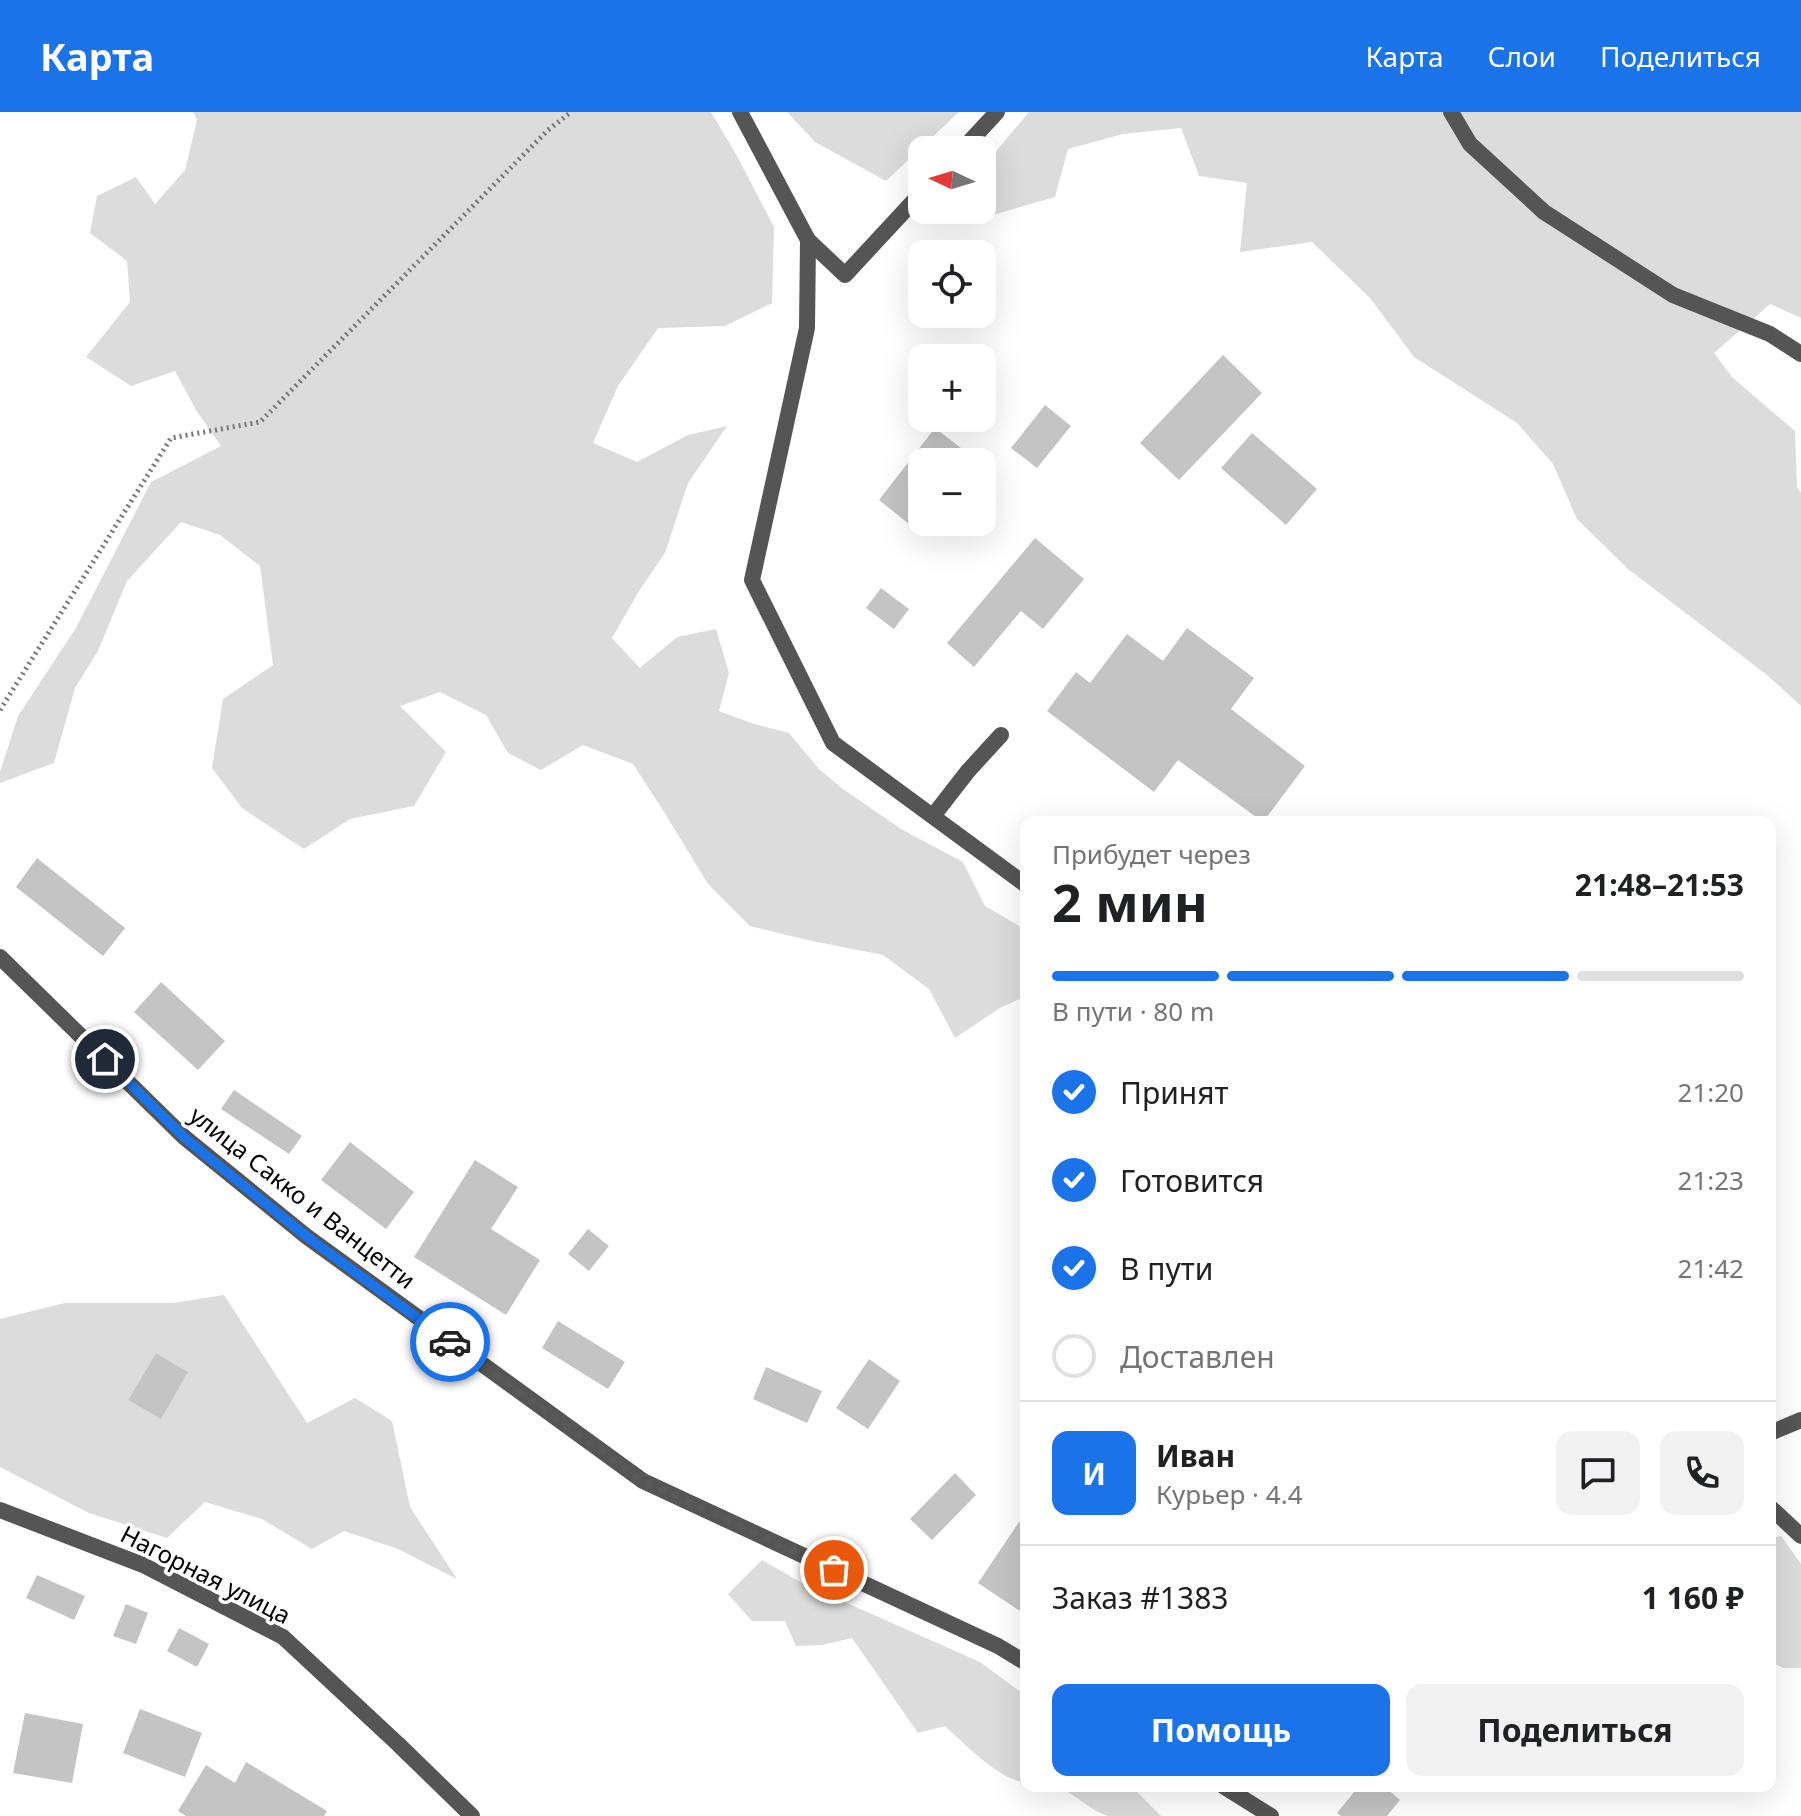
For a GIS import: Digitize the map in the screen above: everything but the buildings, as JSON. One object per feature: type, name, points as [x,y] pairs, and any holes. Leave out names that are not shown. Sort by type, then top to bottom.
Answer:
[{"type":"street","points":[[740,112],[808,240],[845,275],[908,207]]},
{"type":"street","points":[[975,136],[997,112]]},
{"type":"street","points":[[1451,112],[1470,144],[1544,212],[1673,295],[1770,334],[1801,354]]},
{"type":"street","points":[[808,240],[807,328],[752,580],[833,743],[1020,881]]},
{"type":"street","points":[[933,816],[1001,735]]},
{"type":"street","name":"улица Сакко и Ванцетти","points":[[0,957],[208,1157],[306,1236],[643,1481],[998,1646],[1020,1659]]},
{"type":"street","points":[[1776,1430],[1801,1420]]},
{"type":"street","name":"Нагорная улица","points":[[0,1510],[143,1565],[283,1637],[472,1816]]},
{"type":"street","points":[[1776,1513],[1801,1536]]},
{"type":"street","points":[[1233,1792],[1271,1816]]},
{"type":"path","points":[[0,710],[171,438],[260,422],[547,131],[571,112]]},
{"type":"shaded area","points":[[193,112],[711,112],[774,227],[772,303],[725,326],[658,328],[618,386],[593,443],[637,462],[688,435],[727,426],[688,483],[665,553],[612,638],[640,668],[677,637],[716,629],[729,673],[719,711],[789,733],[819,769],[843,789],[901,829],[963,862],[985,906],[1020,926],[1020,999],[1000,1008],[955,1038],[929,989],[883,955],[750,926],[708,884],[633,764],[583,745],[541,770],[508,753],[486,715],[440,692],[400,706],[446,752],[414,806],[350,819],[304,849],[242,808],[212,768],[223,699],[273,665],[260,566],[220,535],[181,522],[127,581],[98,651],[75,688],[54,763],[0,783],[0,772],[18,716],[76,628],[151,482],[221,446],[196,410],[175,371],[131,386],[86,357],[130,302],[127,261],[90,233],[97,196],[136,177],[155,204],[185,170],[197,120]]},
{"type":"shaded area","points":[[787,112],[959,112],[934,136],[908,136],[908,160],[886,181],[815,142]]},
{"type":"shaded area","points":[[1029,112],[1801,112],[1801,318],[1770,304],[1714,353],[1732,377],[1795,431],[1797,487],[1801,493],[1801,706],[1767,675],[1628,569],[1577,519],[1553,464],[1517,423],[1414,357],[1370,298],[1312,242],[1240,252],[1247,183],[1199,176],[1181,128],[1123,134],[1068,149],[1055,197],[996,214],[996,151]]},
{"type":"shaded area","points":[[224,1295],[307,1423],[355,1398],[392,1421],[410,1507],[457,1579],[398,1549],[344,1531],[312,1549],[262,1519],[205,1502],[167,1538],[89,1513],[0,1467],[0,1319],[65,1303],[173,1303]],"holes":[[[156,1353],[188,1372],[161,1418],[128,1400]]]},
{"type":"shaded area","points":[[1781,1536],[1801,1564],[1801,1668],[1783,1668],[1776,1664],[1776,1537]]},
{"type":"shaded area","points":[[762,1560],[804,1584],[980,1662],[1020,1692],[1020,1781],[994,1769],[945,1726],[918,1733],[852,1638],[822,1645],[796,1646],[785,1621],[752,1621],[728,1594]]},
{"type":"shaded area","points":[[1068,1792],[1137,1792],[1161,1816],[1108,1816]]},
{"type":"way so far","points":[[450,1342],[643,1481],[834,1570]]},
{"type":"route","points":[[105,1059],[208,1157],[306,1236],[450,1342]]}]
